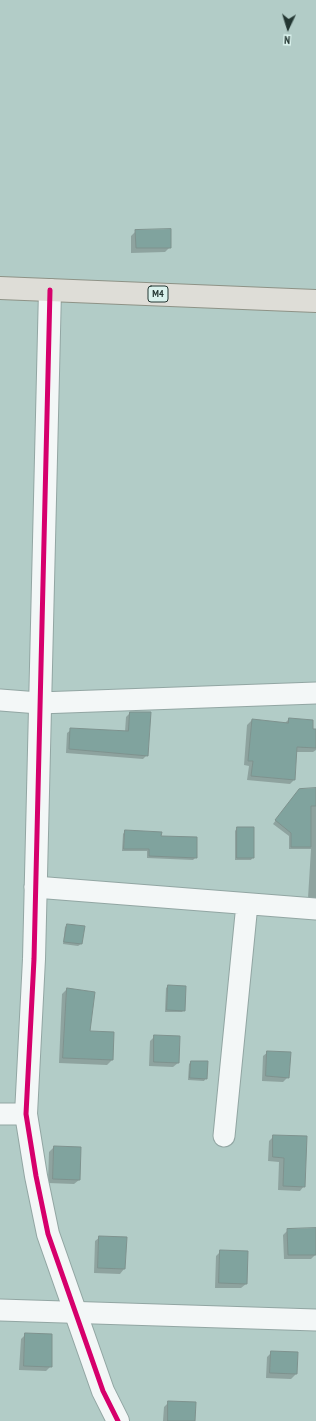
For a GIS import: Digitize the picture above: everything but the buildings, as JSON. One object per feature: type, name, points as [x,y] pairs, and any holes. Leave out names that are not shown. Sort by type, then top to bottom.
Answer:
[{"type":"main road","name":"M4","points":[[0,288],[316,301]]},
{"type":"street","points":[[50,290],[34,959],[26,1114],[36,1176],[48,1234],[103,1391],[118,1421]]},
{"type":"street","points":[[0,700],[39,703],[316,693]]},
{"type":"street","points":[[35,886],[316,909]]},
{"type":"street","points":[[224,1136],[247,904]]},
{"type":"street","points":[[0,1114],[26,1114]]},
{"type":"street","points":[[0,1310],[316,1320]]},
{"type":"cycle path","points":[[50,290],[34,959],[26,1114],[36,1176],[48,1234],[103,1391],[118,1421]]}]
